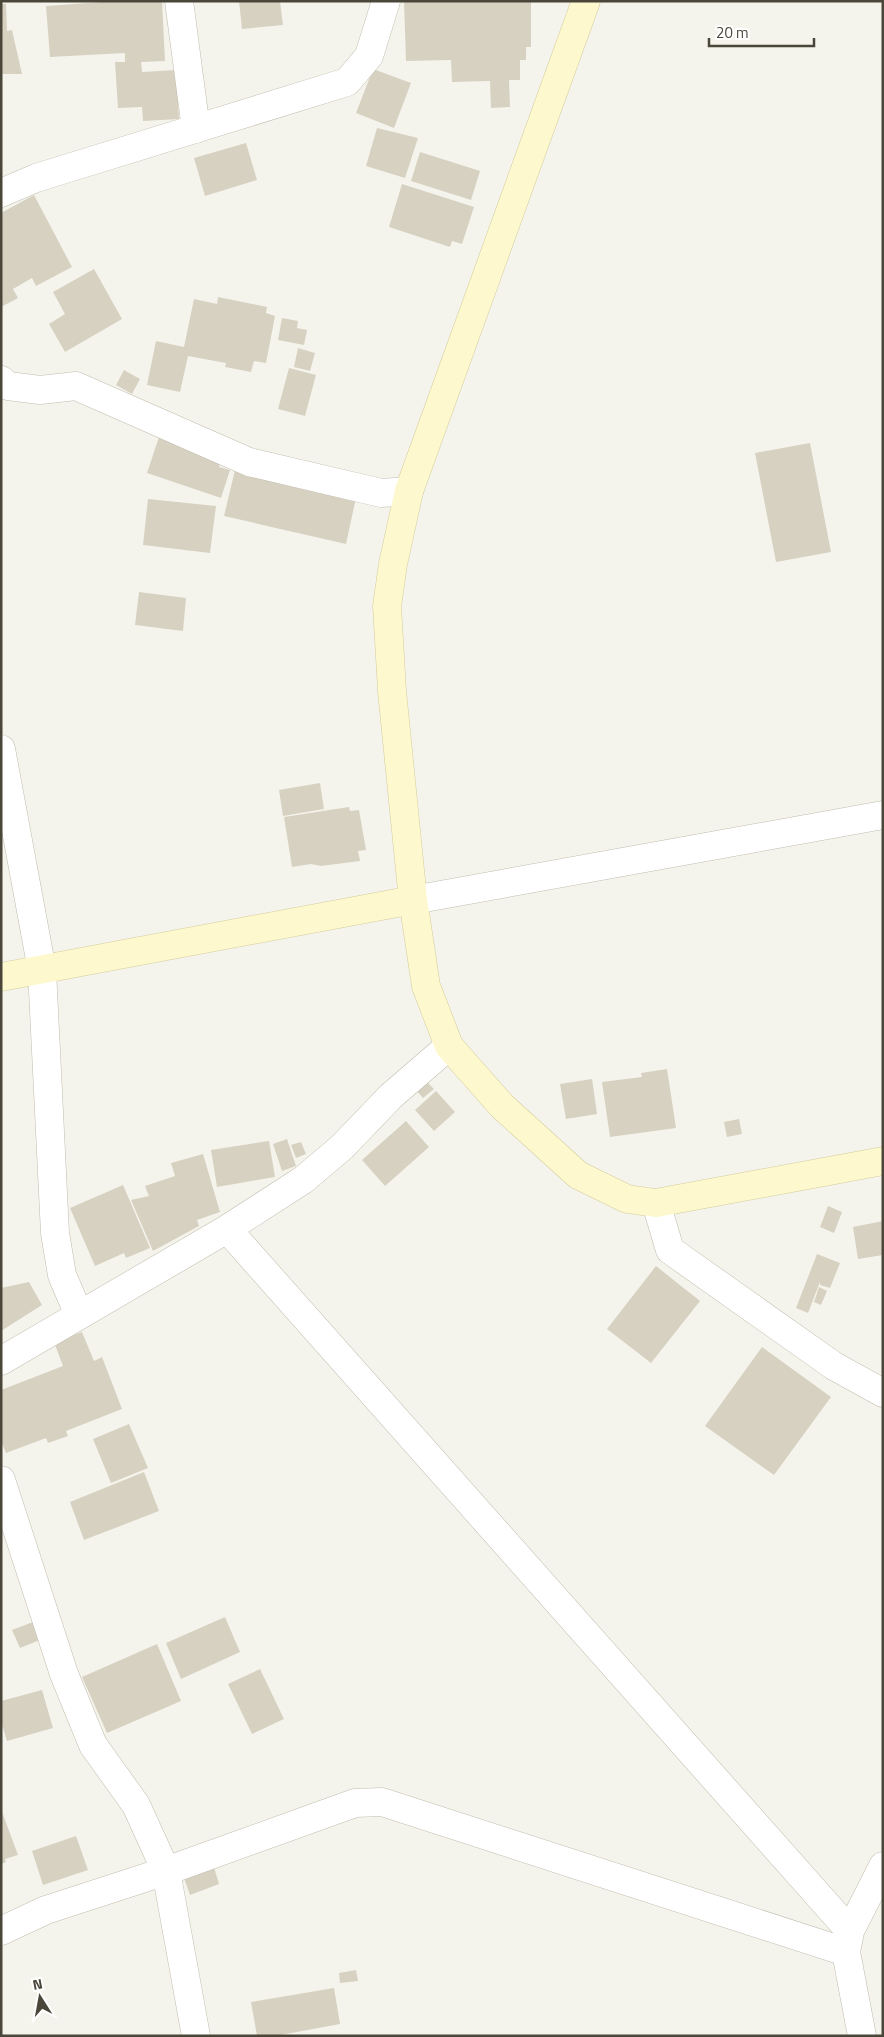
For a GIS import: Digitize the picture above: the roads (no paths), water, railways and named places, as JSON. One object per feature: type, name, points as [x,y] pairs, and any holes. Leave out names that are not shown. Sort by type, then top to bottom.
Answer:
[{"type":"street","points":[[179,1],[196,128]]},
{"type":"street","points":[[1,194],[36,178],[347,82],[369,56],[386,1]]},
{"type":"street","points":[[586,1],[409,491],[393,564],[387,606],[392,691],[413,900],[426,986],[449,1046],[502,1106],[578,1175],[627,1199],[656,1203],[883,1161]]},
{"type":"street","points":[[1,380],[8,386],[40,390],[76,386],[249,462],[381,493],[409,491]]},
{"type":"street","points":[[1,749],[42,970],[55,1232],[62,1275],[79,1315]]},
{"type":"street","points":[[1,977],[883,815]]},
{"type":"street","points":[[1,1361],[228,1229],[303,1180],[342,1146],[391,1096],[449,1046]]},
{"type":"street","points":[[656,1203],[670,1250],[834,1366],[883,1393]]},
{"type":"street","points":[[228,1229],[848,1942],[862,2036]]},
{"type":"street","points":[[1,1480],[64,1674],[93,1745],[136,1805],[166,1871],[196,2036]]},
{"type":"street","points":[[1,1931],[46,1910],[166,1871],[356,1803],[382,1802],[848,1942]]},
{"type":"street","points":[[848,1942],[883,1866]]}]
